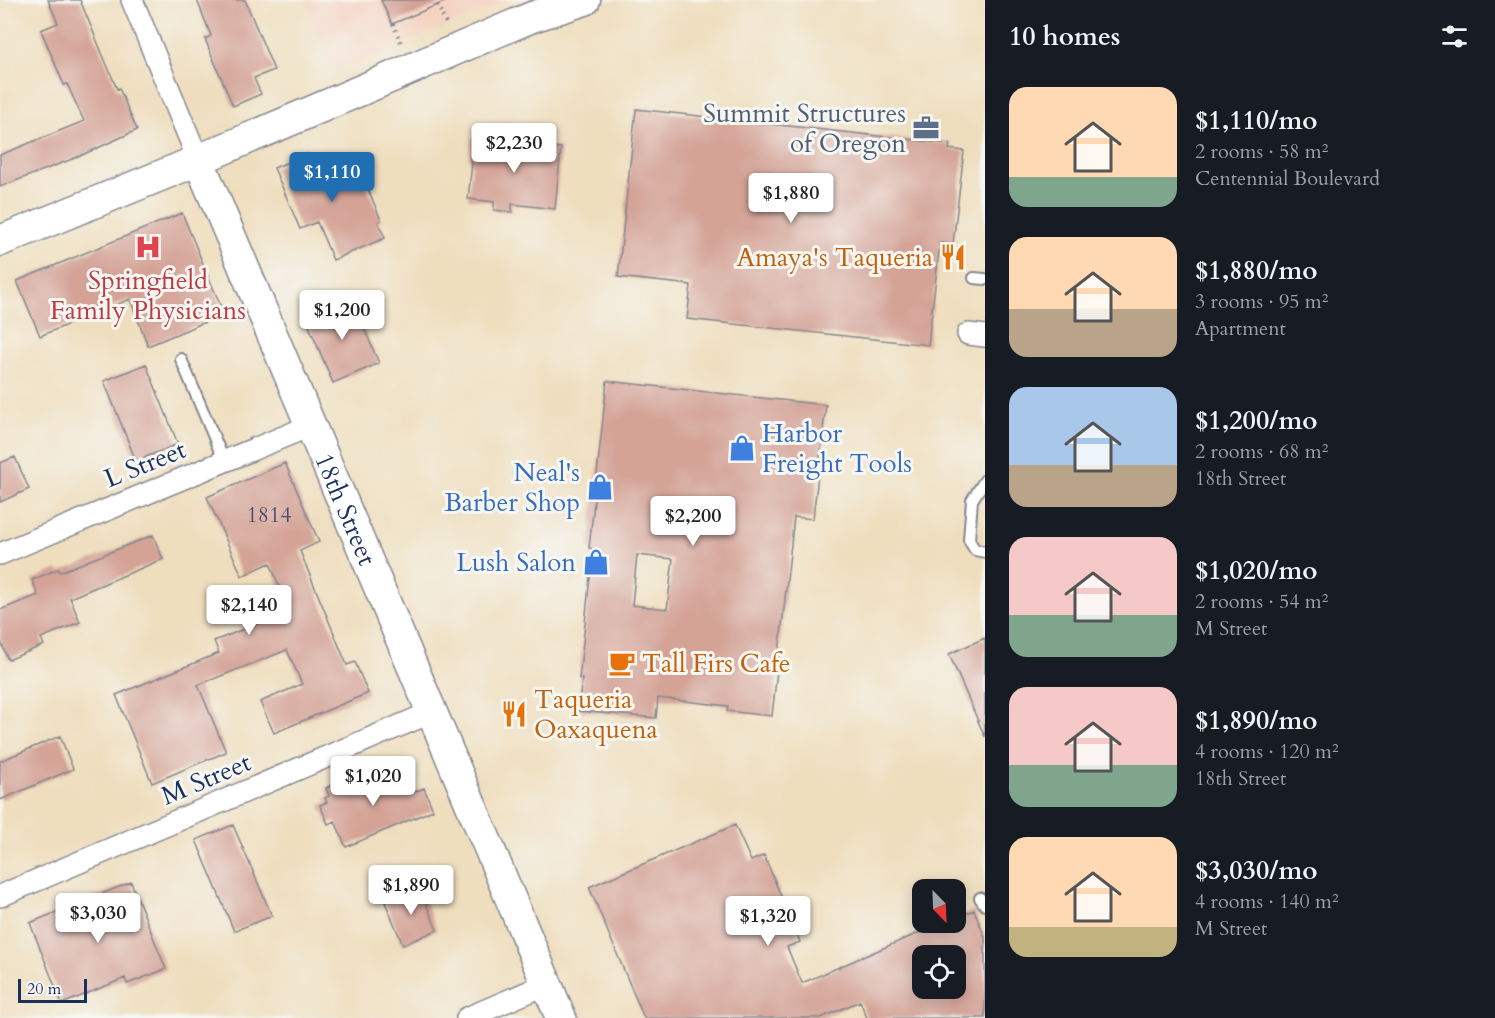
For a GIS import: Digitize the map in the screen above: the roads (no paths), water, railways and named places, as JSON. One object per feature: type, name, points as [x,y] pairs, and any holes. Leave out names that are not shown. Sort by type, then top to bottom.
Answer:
[{"type":"street","name":"18th Street","points":[[132,0],[561,1018]]},
{"type":"street","points":[[0,241],[532,17],[585,0]]},
{"type":"street","name":"L Street","points":[[0,554],[312,425]]},
{"type":"street","name":"M Street","points":[[0,896],[432,712]]},
{"type":"street","points":[[467,1018],[547,984]]},
{"type":"lane","points":[[181,359],[224,461]]},
{"type":"lane","points":[[985,480],[972,500],[969,540],[975,550],[985,552]]},
{"type":"place","name":"Summit Structures of Oregon","points":[[926,128]]},
{"type":"place","name":"Springfield Family Physicians","points":[[148,247]]},
{"type":"place","name":"Amaya's Taqueria","points":[[953,257]]},
{"type":"place","name":"Harbor Freight Tools","points":[[742,448]]},
{"type":"place","name":"Neal's Barber Shop","points":[[600,487]]},
{"type":"place","name":"Lush Salon","points":[[596,562]]},
{"type":"place","name":"Tall Firs Cafe","points":[[622,663]]},
{"type":"place","name":"Taqueria Oaxaquena","points":[[514,714]]}]
